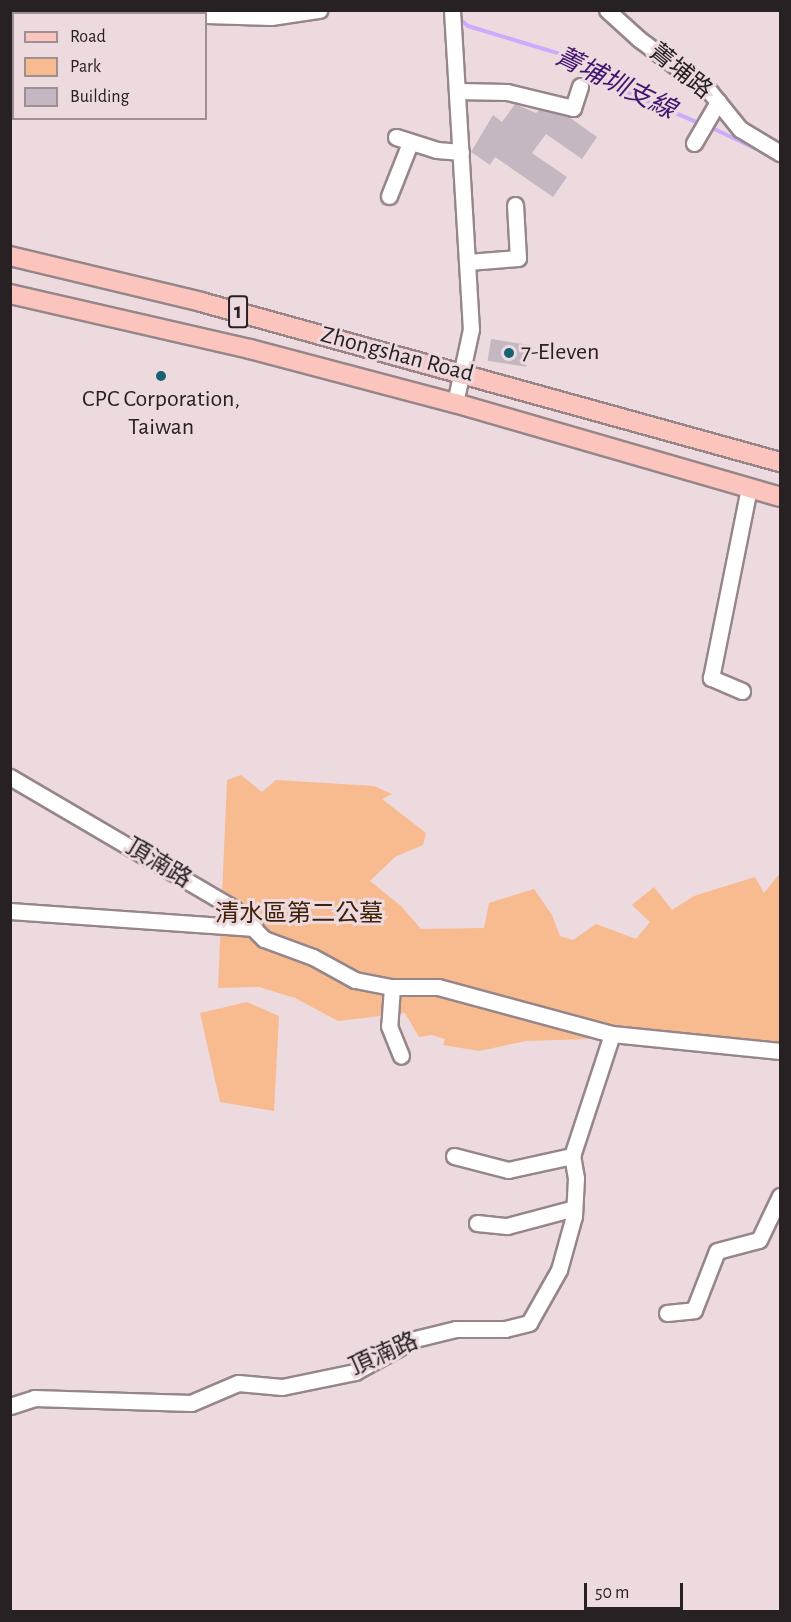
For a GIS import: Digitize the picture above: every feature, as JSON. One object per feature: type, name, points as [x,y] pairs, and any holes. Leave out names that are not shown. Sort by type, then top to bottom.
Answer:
[{"type":"main road","name":"Zhongshan Road","points":[[10,256],[201,302],[780,462]]},
{"type":"main road","name":"Zhongshan Road","points":[[10,294],[250,349],[455,403],[780,497]]},
{"type":"street","points":[[118,10],[142,12]]},
{"type":"street","points":[[207,15],[271,17],[319,10]]},
{"type":"street","points":[[452,10],[471,329],[455,403]]},
{"type":"street","name":"菁埔路","points":[[608,10],[718,102],[740,129],[780,153]]},
{"type":"street","points":[[458,91],[507,92],[573,108],[580,86]]},
{"type":"street","points":[[694,143],[718,102]]},
{"type":"street","points":[[389,196],[403,140],[461,152]]},
{"type":"street","points":[[468,262],[518,258],[515,206]]},
{"type":"street","points":[[742,691],[711,678],[749,488]]},
{"type":"street","name":"頂湳路","points":[[10,777],[233,908],[264,939],[313,957],[355,980],[392,987],[438,987],[612,1034],[780,1051]]},
{"type":"street","points":[[10,910],[254,928]]},
{"type":"street","points":[[392,987],[389,1026],[401,1056]]},
{"type":"street","name":"頂湳路","points":[[10,1406],[34,1398],[191,1403],[238,1383],[282,1387],[355,1372],[425,1336],[456,1329],[505,1329],[529,1323],[559,1270],[574,1208],[576,1178],[572,1156],[612,1034]]},
{"type":"street","points":[[454,1156],[507,1170],[572,1156]]},
{"type":"street","points":[[667,1313],[694,1310],[717,1251],[759,1240],[780,1196]]},
{"type":"street","points":[[477,1223],[507,1226],[574,1208]]},
{"type":"green space","name":"清水區第二公墓","points":[[241,775],[262,792],[276,780],[374,786],[392,794],[382,799],[426,833],[423,845],[395,857],[370,881],[401,906],[421,929],[484,928],[489,903],[534,889],[552,915],[560,936],[573,940],[596,924],[636,939],[650,922],[632,905],[654,887],[672,910],[694,896],[755,877],[764,893],[780,873],[780,1045],[709,1035],[526,1041],[479,1051],[443,1045],[445,1039],[432,1035],[419,1037],[405,1013],[338,1021],[295,998],[259,987],[218,988],[227,780]]},
{"type":"green space","points":[[247,1002],[279,1016],[274,1111],[220,1102],[200,1013]]},
{"type":"building","points":[[515,104],[536,113],[539,110],[569,117],[597,137],[582,159],[546,134],[532,153],[567,177],[553,197],[495,157],[490,165],[471,152],[493,115],[502,122]]},
{"type":"building","name":"7-Eleven","points":[[491,339],[530,345],[526,367],[488,361]]},
{"type":"waterway","name":"菁埔圳支線","points":[[457,17],[468,26],[567,56],[619,89],[701,124]]},
{"type":"waterway","name":"菁埔圳支線","points":[[708,126],[769,155]]},
{"type":"place","name":"7-Eleven","points":[[509,353]]},
{"type":"place","name":"CPC Corporation, Taiwan","points":[[161,376]]}]
